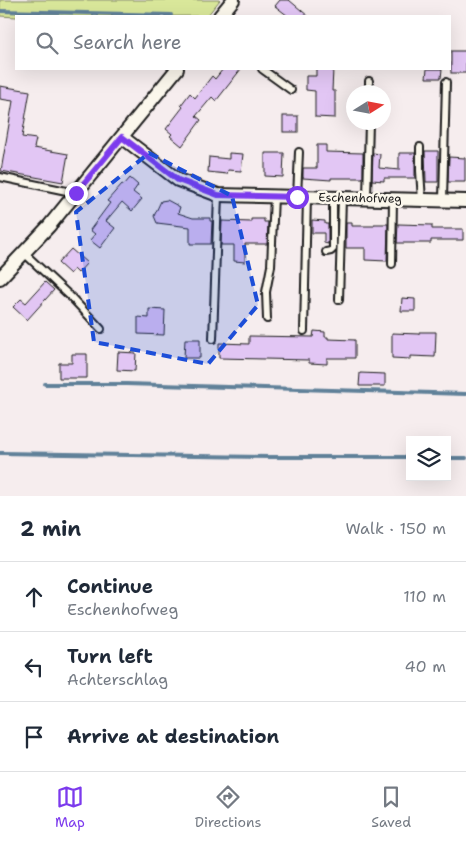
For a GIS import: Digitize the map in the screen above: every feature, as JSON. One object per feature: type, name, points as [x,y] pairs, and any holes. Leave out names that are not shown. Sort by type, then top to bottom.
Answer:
[{"type":"street","points":[[221,15],[233,0]]},
{"type":"street","points":[[0,278],[49,226],[176,70]]},
{"type":"street","name":"Eschenhofweg","points":[[122,137],[178,180],[218,195],[466,201]]},
{"type":"lane","points":[[263,70],[291,90]]},
{"type":"lane","points":[[370,81],[370,85]]},
{"type":"lane","points":[[443,200],[446,82]]},
{"type":"lane","points":[[367,198],[369,130]]},
{"type":"lane","points":[[420,147],[422,200]]},
{"type":"lane","points":[[299,152],[302,197],[304,331]]},
{"type":"lane","points":[[0,177],[76,193]]},
{"type":"lane","points":[[213,339],[214,265],[218,195]]},
{"type":"lane","points":[[267,319],[266,292],[271,266],[274,196]]},
{"type":"lane","points":[[326,252],[333,249],[338,198]]},
{"type":"lane","points":[[338,198],[339,300]]},
{"type":"lane","points":[[392,264],[393,199]]},
{"type":"lane","points":[[24,253],[72,298],[101,329]]},
{"type":"highlighted area","points":[[149,153],[232,196],[258,305],[208,364],[94,342],[76,212]]},
{"type":"green space","points":[[0,0],[220,0],[208,15],[0,16]]},
{"type":"building","points":[[280,0],[289,0],[307,15],[287,15],[275,6]]},
{"type":"building","points":[[451,51],[466,51],[466,73],[451,73]]},
{"type":"building","points":[[222,70],[240,70],[216,101],[212,97],[196,116],[201,120],[182,146],[170,136],[172,134],[166,129],[183,107],[181,105],[190,93],[195,98],[212,76],[215,79]]},
{"type":"building","points":[[316,70],[333,70],[332,91],[335,91],[335,118],[315,117],[315,91],[306,90],[306,76],[316,76]]},
{"type":"building","points":[[427,70],[442,70],[441,78],[426,78]]},
{"type":"building","points":[[0,86],[30,91],[22,137],[36,139],[34,148],[68,154],[63,182],[1,171],[13,101],[0,99]]},
{"type":"building","points":[[283,116],[298,116],[298,132],[283,132]]},
{"type":"building","points":[[317,145],[326,145],[326,152],[363,153],[363,178],[331,178],[331,180],[303,178],[303,168],[317,168]]},
{"type":"building","points":[[425,151],[438,151],[438,182],[426,182]]},
{"type":"building","points":[[229,153],[243,154],[241,171],[228,170],[227,174],[208,172],[209,157],[229,159]]},
{"type":"building","points":[[265,153],[284,153],[283,177],[265,176]]},
{"type":"building","points":[[373,153],[380,154],[379,168],[399,170],[399,153],[415,153],[415,178],[384,178],[384,181],[372,180]]},
{"type":"building","points":[[449,157],[465,158],[465,182],[448,182]]},
{"type":"building","points":[[130,178],[138,185],[133,192],[142,199],[132,211],[122,202],[106,221],[115,228],[100,248],[90,240],[95,234],[90,230],[110,203],[107,201]]},
{"type":"building","points":[[167,200],[180,207],[178,213],[193,218],[210,218],[210,221],[212,221],[211,244],[190,244],[190,227],[157,223],[154,216],[161,201]]},
{"type":"building","points":[[251,219],[264,219],[264,222],[268,222],[267,244],[245,244],[245,262],[234,261],[234,245],[221,245],[222,221],[251,222]]},
{"type":"building","points":[[312,220],[325,221],[325,224],[328,224],[328,244],[324,243],[324,233],[312,233]]},
{"type":"building","points":[[346,223],[352,223],[352,226],[388,224],[387,261],[365,260],[365,248],[346,248]]},
{"type":"building","points":[[398,224],[432,225],[432,229],[463,229],[463,240],[431,240],[431,243],[397,243]]},
{"type":"building","points":[[71,249],[87,263],[78,273],[74,269],[70,274],[58,263]]},
{"type":"building","points":[[45,282],[54,290],[27,320],[13,307],[21,299],[26,303]]},
{"type":"building","points":[[402,298],[415,299],[415,311],[401,311]]},
{"type":"building","points":[[149,309],[165,310],[164,335],[138,334],[138,317],[149,318]]},
{"type":"building","points":[[314,331],[325,332],[325,337],[328,337],[328,339],[355,340],[355,358],[327,358],[327,364],[309,363],[309,360],[219,358],[219,343],[249,344],[249,336],[313,337]]},
{"type":"building","points":[[419,332],[436,332],[435,357],[410,356],[410,359],[392,358],[392,333],[419,334]]},
{"type":"building","points":[[185,339],[200,339],[200,358],[184,358]]},
{"type":"building","points":[[118,352],[136,353],[135,371],[117,370]]},
{"type":"building","points":[[72,354],[87,354],[87,378],[59,378],[59,363],[72,363]]},
{"type":"building","points":[[360,373],[385,374],[385,386],[359,386]]},
{"type":"waterway","points":[[0,11],[171,15]]},
{"type":"waterway","points":[[45,384],[126,384],[466,394]]},
{"type":"waterway","points":[[0,453],[406,457]]},
{"type":"waterway","points":[[451,458],[466,458]]},
{"type":"route","points":[[76,193],[122,137],[178,180],[218,195],[297,197]]}]
